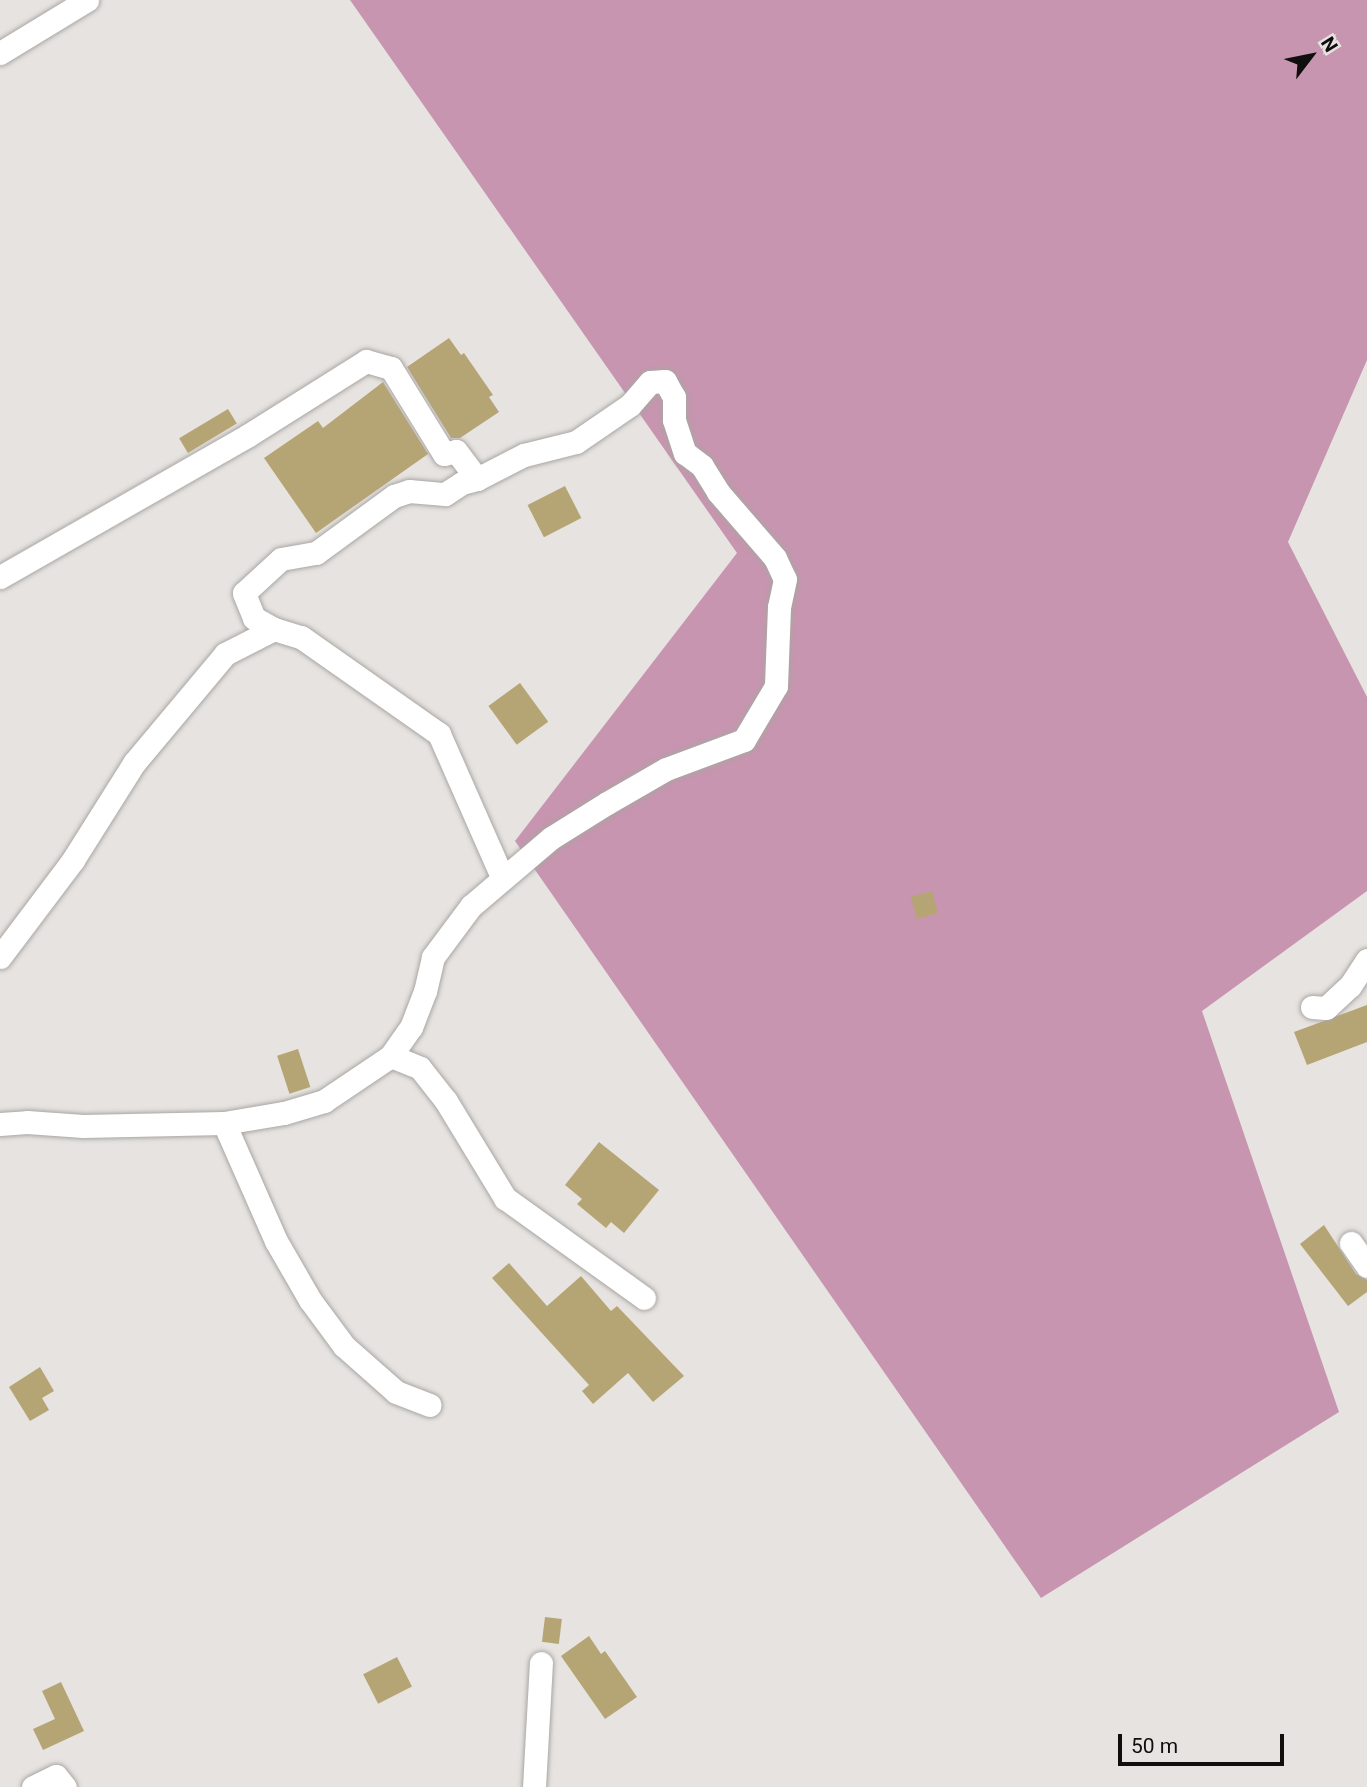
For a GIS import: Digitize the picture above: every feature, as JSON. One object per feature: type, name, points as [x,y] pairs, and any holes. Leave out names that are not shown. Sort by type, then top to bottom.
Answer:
[{"type":"street","points":[[0,53],[88,0]]},
{"type":"street","points":[[0,577],[247,436],[366,361],[391,368],[444,454],[456,451],[477,479]]},
{"type":"street","points":[[0,1124],[27,1122],[83,1126],[224,1123],[284,1113],[324,1101],[391,1056],[411,1027],[425,991],[433,957],[471,906],[502,877],[551,838],[666,769],[744,740],[776,686],[779,607],[785,579],[775,558],[718,492],[702,466],[685,453],[674,420],[674,397],[665,381],[650,382],[630,405],[576,442],[524,455],[445,494],[409,491],[394,496],[316,553],[281,559],[244,593],[254,618],[274,629],[301,637],[439,734],[502,877]]},
{"type":"street","points":[[0,957],[73,860],[134,763],[225,654],[274,629]]},
{"type":"street","points":[[1312,1007],[1326,1008],[1350,986],[1367,960]]},
{"type":"street","points":[[391,1056],[420,1068],[446,1101],[505,1198],[645,1298]]},
{"type":"street","points":[[224,1123],[276,1241],[310,1300],[344,1346],[396,1392],[430,1405]]},
{"type":"street","points":[[1351,1243],[1367,1266]]},
{"type":"street","points":[[534,1787],[541,1663]]},
{"type":"street","points":[[33,1787],[56,1776],[65,1787]]},
{"type":"shaded area","points":[[350,0],[1367,0],[1367,360],[1288,542],[1367,697],[1367,891],[1202,1011],[1339,1412],[1041,1598],[515,841],[737,553]]},
{"type":"building","points":[[449,338],[461,355],[464,353],[493,395],[489,397],[499,412],[460,438],[451,438],[407,367]]},
{"type":"building","points":[[383,382],[428,454],[316,533],[264,458],[318,421],[323,428]]},
{"type":"building","points":[[228,409],[237,424],[188,453],[179,438]]},
{"type":"building","points":[[565,486],[581,518],[544,537],[528,505]]},
{"type":"building","points":[[520,683],[548,722],[517,745],[488,706]]},
{"type":"building","points":[[932,891],[938,913],[917,919],[911,897]]},
{"type":"building","points":[[1367,1005],[1367,1042],[1307,1065],[1294,1032]]},
{"type":"building","points":[[298,1049],[310,1087],[289,1094],[277,1056]]},
{"type":"building","points":[[599,1142],[659,1190],[624,1233],[611,1222],[606,1228],[577,1204],[582,1199],[565,1185]]},
{"type":"building","points":[[1324,1225],[1356,1274],[1367,1280],[1367,1292],[1348,1306],[1300,1244]]},
{"type":"building","points":[[509,1263],[547,1306],[581,1276],[611,1311],[617,1306],[684,1376],[653,1402],[628,1373],[593,1404],[582,1391],[589,1385],[492,1278]]},
{"type":"building","points":[[40,1367],[54,1391],[42,1398],[49,1410],[30,1421],[9,1387]]},
{"type":"building","points":[[545,1617],[562,1619],[559,1644],[542,1642]]},
{"type":"building","points":[[589,1636],[601,1654],[605,1651],[637,1697],[605,1719],[561,1656]]},
{"type":"building","points":[[397,1657],[412,1686],[378,1704],[363,1674]]},
{"type":"building","points":[[61,1682],[84,1731],[43,1750],[33,1729],[55,1719],[42,1691]]}]
